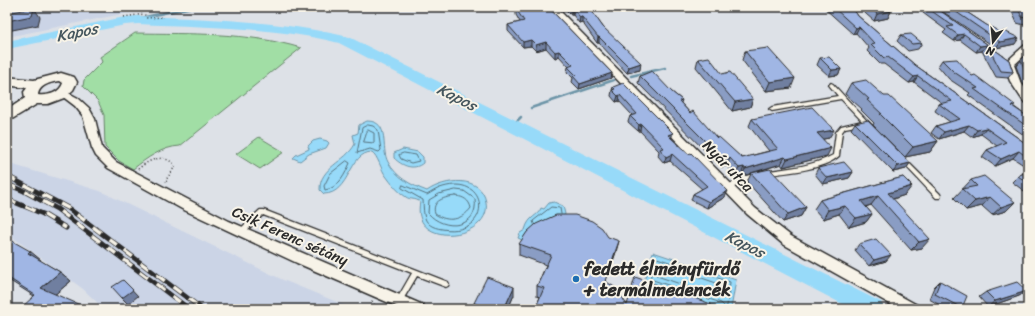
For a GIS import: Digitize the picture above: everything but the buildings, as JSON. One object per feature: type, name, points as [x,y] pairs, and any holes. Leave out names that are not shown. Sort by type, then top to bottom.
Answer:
[{"type":"street","name":"Nyár utca","points":[[551,7],[751,211],[787,240],[912,309]]},
{"type":"street","points":[[1028,47],[1006,62],[1015,81],[1028,100]]},
{"type":"street","points":[[7,117],[34,99],[45,100],[63,93],[70,86],[70,82],[65,78],[54,78],[37,85],[30,93],[31,97],[34,99]]},
{"type":"street","points":[[7,81],[37,85]]},
{"type":"street","name":"Csik Ferenc sétány","points":[[63,93],[73,99],[89,118],[94,143],[100,155],[131,176],[293,257],[418,309]]},
{"type":"lane","points":[[831,85],[872,128]]},
{"type":"lane","points":[[772,109],[842,97]]},
{"type":"lane","points":[[728,188],[746,178],[820,163],[832,158],[836,156],[839,132],[843,127],[866,122]]},
{"type":"lane","points":[[899,156],[938,196]]},
{"type":"lane","points":[[241,232],[262,212],[446,284]]},
{"type":"lane","points":[[399,301],[416,272]]},
{"type":"path","points":[[124,17],[144,14],[147,18],[164,18]]},
{"type":"path","points":[[131,176],[150,161],[164,157],[171,159],[174,164],[174,168],[166,180],[169,187]]},
{"type":"path","points":[[370,298],[376,306],[382,309]]},
{"type":"shaded area","points":[[7,7],[157,7],[7,37]]},
{"type":"shaded area","points":[[7,163],[100,191],[283,280],[354,309],[104,309],[83,289],[7,233]]},
{"type":"green space","points":[[135,33],[240,36],[301,48],[180,146],[167,148],[149,157],[133,169],[119,161],[105,147],[104,115],[98,101],[83,86],[84,80],[102,62],[100,57]]},
{"type":"green space","points":[[259,137],[284,152],[260,169],[236,154]]},
{"type":"water","points":[[367,121],[374,122],[379,125],[382,130],[386,156],[392,168],[400,177],[415,186],[427,191],[434,187],[452,182],[470,183],[477,187],[483,193],[486,202],[485,215],[477,225],[466,231],[452,234],[438,233],[427,228],[420,217],[420,202],[408,198],[397,190],[384,173],[372,152],[364,154],[358,159],[345,181],[339,187],[333,192],[324,194],[320,190],[321,182],[324,176],[328,170],[346,156],[351,150],[355,144],[353,135],[358,133],[359,125]]},
{"type":"water","points":[[320,139],[329,143],[326,148],[309,154],[300,161],[293,158],[309,149],[308,146],[313,141]]},
{"type":"water","points":[[403,149],[418,152],[423,157],[423,163],[416,167],[412,167],[404,165],[394,158],[394,153]]},
{"type":"water","points":[[554,202],[563,206],[565,214],[563,218],[524,241],[518,238],[520,233],[525,230],[531,219],[540,211],[541,208],[544,209],[549,203]]},
{"type":"water","points":[[653,252],[736,280],[731,309],[725,309],[644,281]]},
{"type":"waterway","points":[[131,20],[192,7]]},
{"type":"waterway","name":"Kapos","points":[[7,45],[125,21],[138,20],[268,26],[294,29],[344,40],[873,309]]},
{"type":"waterway","points":[[631,76],[665,68]]},
{"type":"waterway","points":[[531,108],[614,80]]},
{"type":"waterway","points":[[513,125],[521,117]]},
{"type":"railway","points":[[7,176],[68,208],[202,309]]},
{"type":"railway","points":[[7,184],[24,191],[57,209],[189,309]]},
{"type":"railway","points":[[7,199],[43,214],[66,228]]},
{"type":"place","name":"fedett élményfürdő + termálmedencék","points":[[576,279]]}]
